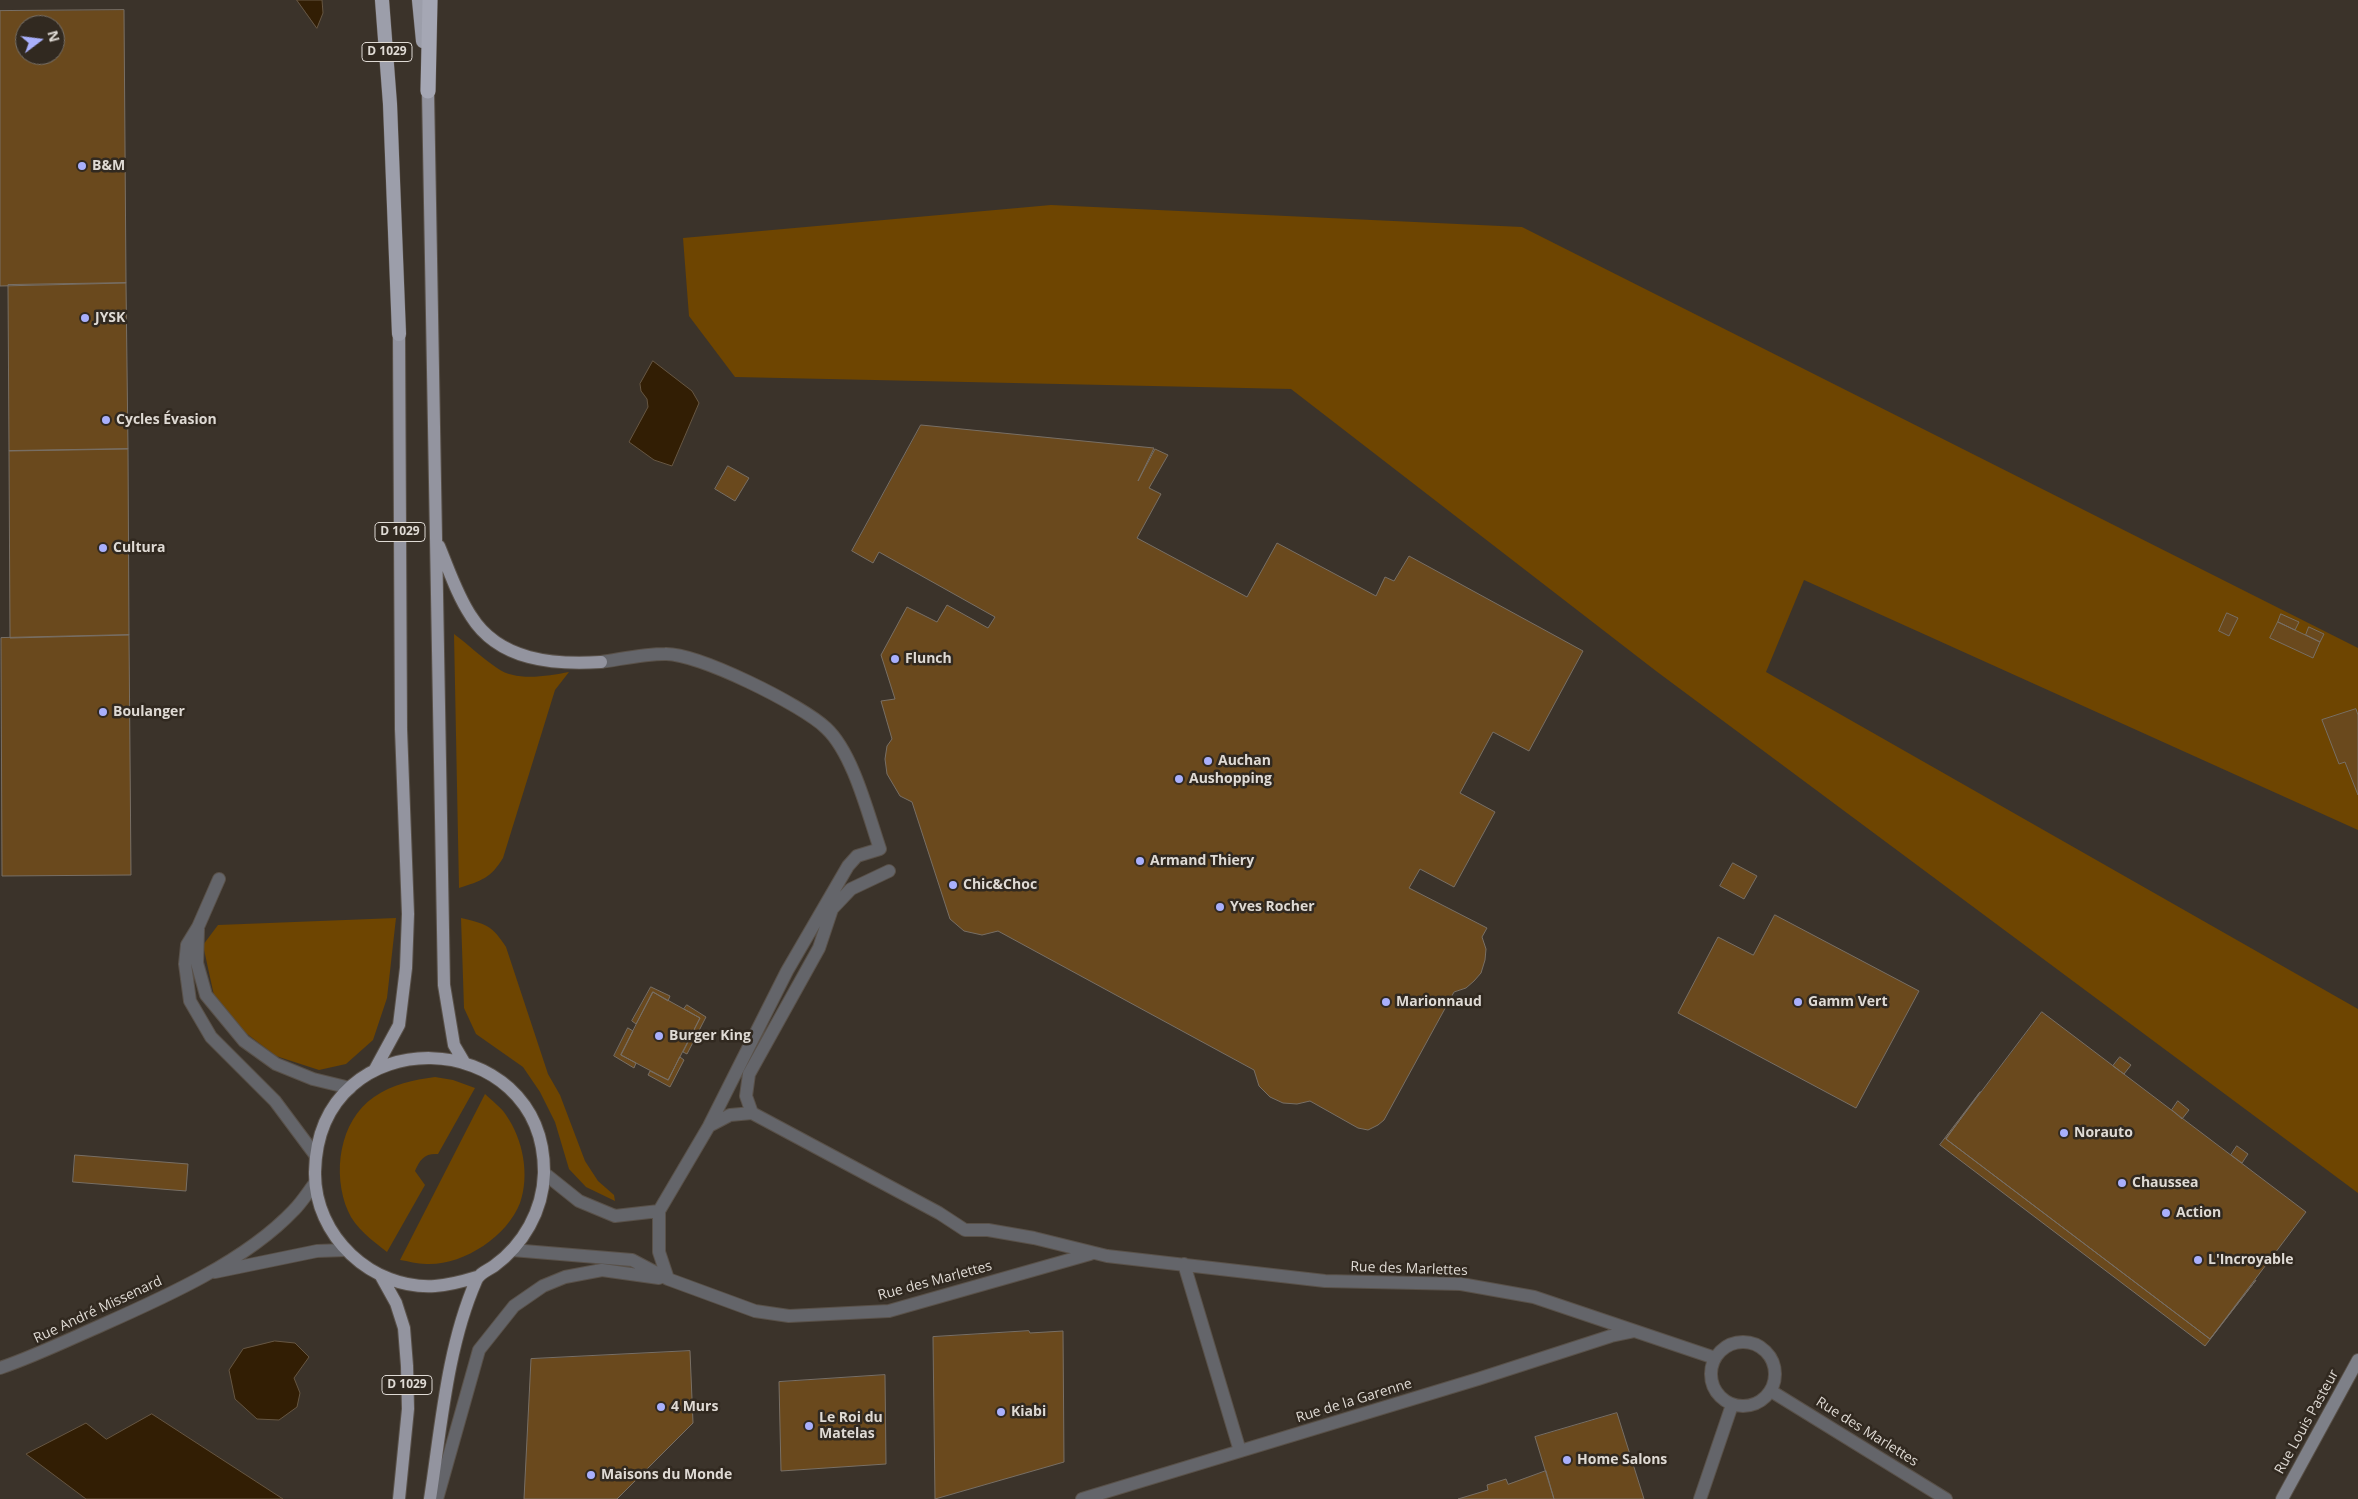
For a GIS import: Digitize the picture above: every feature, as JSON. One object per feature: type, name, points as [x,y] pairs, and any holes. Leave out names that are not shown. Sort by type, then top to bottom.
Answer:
[{"type":"highway","name":"D 1029","points":[[382,0],[390,104],[399,334]]},
{"type":"highway","name":"D 1029","points":[[419,0],[428,91]]},
{"type":"highway","points":[[428,91],[430,0]]},
{"type":"main road","points":[[428,91],[436,538],[467,610],[483,631],[496,642],[508,650],[530,658],[577,663],[601,662]]},
{"type":"main road","name":"D 1029","points":[[374,1071],[399,1025],[406,968],[408,914],[401,729],[399,334]]},
{"type":"main road","name":"D 1029","points":[[436,538],[444,985],[454,1045],[464,1062]]},
{"type":"main road","points":[[409,1058],[446,1058],[464,1062],[486,1072],[506,1087],[522,1104],[536,1133],[541,1149],[544,1173],[538,1207],[532,1222],[512,1250],[477,1277],[436,1286],[399,1282],[382,1276],[362,1265],[346,1250],[331,1230],[320,1207],[315,1183],[316,1156],[320,1137],[327,1119],[350,1088],[374,1071],[409,1058]]},
{"type":"main road","name":"D 1029","points":[[382,1276],[396,1303],[404,1328],[407,1366],[408,1409],[399,1499]]},
{"type":"main road","name":"D 1029","points":[[430,1499],[459,1326],[477,1277]]},
{"type":"main road","name":"Rue Louis Pasteur","points":[[2282,1499],[2358,1360]]},
{"type":"street","points":[[601,662],[667,654],[689,658],[737,676],[786,701],[826,728],[843,751],[859,786],[880,849],[857,856],[848,866],[787,971],[709,1126],[659,1211],[660,1260],[668,1279]]},
{"type":"street","points":[[709,1126],[730,1116],[752,1113],[746,1096],[749,1074],[819,948],[832,909],[851,889],[889,871]]},
{"type":"street","points":[[219,880],[198,927],[187,945],[185,964],[190,1001],[211,1037],[275,1102],[316,1156]]},
{"type":"street","points":[[198,927],[197,963],[206,995],[244,1041],[262,1056],[284,1067],[313,1079],[350,1088]]},
{"type":"street","name":"Rue des Marlettes","points":[[752,1113],[939,1213],[966,1230],[988,1230],[1034,1238],[1093,1253],[1325,1281],[1443,1283],[1477,1286],[1534,1296],[1598,1316],[1635,1331],[1716,1358]]},
{"type":"street","points":[[544,1173],[579,1201],[615,1216],[659,1211]]},
{"type":"street","name":"Rue André Missenard","points":[[0,1368],[31,1358],[138,1309],[207,1274],[265,1236],[294,1210],[315,1183]]},
{"type":"street","name":"Rue André Missenard","points":[[207,1274],[317,1251],[346,1250]]},
{"type":"street","points":[[512,1250],[632,1260],[668,1279]]},
{"type":"street","name":"Rue des Marlettes","points":[[668,1279],[755,1311],[790,1316],[840,1315],[889,1311],[1038,1267],[1093,1253]]},
{"type":"street","points":[[1184,1264],[1240,1451]]},
{"type":"street","points":[[437,1499],[479,1350],[514,1306],[543,1286],[565,1277],[602,1270],[668,1279]]},
{"type":"street","name":"Rue de la Garenne","points":[[1082,1499],[1635,1331]]},
{"type":"street","points":[[1751,1343],[1768,1353],[1775,1367],[1775,1382],[1771,1391],[1764,1400],[1754,1405],[1743,1407],[1732,1405],[1722,1399],[1715,1390],[1711,1380],[1711,1368],[1716,1358],[1730,1344],[1751,1343]]},
{"type":"street","name":"Rue des Marlettes","points":[[1771,1391],[1946,1499]]},
{"type":"street","points":[[1700,1499],[1732,1405]]},
{"type":"shaded area","points":[[297,0],[322,0],[323,13],[317,28]]},
{"type":"shaded area","points":[[1051,205],[1522,227],[2358,648],[2358,830],[1804,580],[1766,672],[2358,1009],[2358,1193],[1656,671],[1291,389],[735,377],[689,316],[683,238]]},
{"type":"shaded area","points":[[653,361],[692,391],[699,403],[672,466],[654,460],[629,442],[648,407],[647,399],[641,391],[640,384]]},
{"type":"shaded area","points":[[454,634],[491,664],[513,675],[532,677],[569,672],[555,690],[503,858],[499,865],[485,878],[459,888]]},
{"type":"shaded area","points":[[396,918],[387,998],[373,1040],[346,1064],[319,1070],[276,1056],[234,1024],[215,1000],[203,945],[218,925]]},
{"type":"shaded area","points":[[461,918],[488,926],[497,934],[506,947],[548,1074],[560,1095],[585,1161],[598,1181],[614,1195],[615,1201],[586,1187],[569,1169],[555,1122],[540,1092],[523,1067],[476,1034],[464,1008]]},
{"type":"shaded area","points":[[435,1077],[453,1080],[475,1088],[438,1154],[426,1156],[417,1167],[415,1171],[425,1185],[387,1252],[360,1229],[348,1211],[340,1181],[342,1149],[346,1134],[362,1107],[374,1097],[403,1083]]},
{"type":"shaded area","points":[[485,1094],[506,1115],[521,1146],[524,1169],[523,1192],[514,1215],[494,1238],[468,1255],[440,1263],[419,1264],[400,1260]]},
{"type":"shaded area","points":[[275,1341],[295,1343],[309,1357],[294,1378],[300,1393],[297,1407],[279,1420],[257,1419],[235,1399],[229,1370],[243,1349]]},
{"type":"shaded area","points":[[152,1414],[283,1499],[86,1499],[26,1454],[86,1423],[106,1439]]},
{"type":"building","points":[[124,10],[126,283],[0,286],[0,11]]},
{"type":"building","points":[[126,283],[128,449],[9,451],[8,285]]},
{"type":"building","name":"Aushopping","points":[[921,425],[1154,448],[1138,481],[1155,449],[1168,455],[1149,488],[1161,494],[1137,538],[1247,597],[1277,543],[1376,596],[1385,577],[1394,581],[1409,556],[1583,651],[1529,751],[1493,732],[1460,793],[1495,812],[1454,887],[1420,869],[1409,888],[1487,928],[1482,937],[1486,949],[1485,960],[1481,973],[1474,981],[1466,988],[1454,992],[1384,1120],[1378,1125],[1368,1130],[1358,1128],[1310,1101],[1297,1104],[1283,1103],[1270,1097],[1259,1086],[1254,1070],[998,931],[982,935],[964,931],[950,919],[912,802],[900,796],[887,774],[885,759],[887,746],[892,739],[881,701],[895,699],[881,655],[907,607],[937,622],[947,605],[988,628],[995,617],[879,552],[873,563],[852,551]]},
{"type":"building","points":[[128,449],[129,635],[10,638],[9,451]]},
{"type":"building","points":[[728,466],[749,478],[735,501],[715,489]]},
{"type":"building","points":[[2227,613],[2238,618],[2229,636],[2219,631]]},
{"type":"building","points":[[2281,614],[2299,622],[2295,630],[2278,622]]},
{"type":"building","points":[[2278,622],[2320,642],[2313,658],[2270,638]]},
{"type":"building","points":[[2309,627],[2324,634],[2320,642],[2306,635]]},
{"type":"building","points":[[129,635],[131,875],[2,876],[1,638]]},
{"type":"building","points":[[2356,709],[2358,715],[2358,795],[2345,762],[2339,764],[2322,720]]},
{"type":"building","points":[[1733,863],[1757,876],[1744,899],[1720,886]]},
{"type":"building","name":"Gamm Vert","points":[[1775,915],[1919,991],[1856,1108],[1678,1013],[1718,937],[1753,955]]},
{"type":"building","points":[[651,987],[670,996],[668,1001],[653,992],[636,1024],[632,1021]]},
{"type":"building","points":[[653,992],[700,1018],[668,1080],[621,1055]]},
{"type":"building","points":[[687,1005],[706,1017],[687,1054],[683,1052],[700,1018],[684,1009]]},
{"type":"building","points":[[2042,1012],[2306,1212],[2210,1339],[1946,1139]]},
{"type":"building","points":[[628,1028],[633,1031],[621,1055],[636,1063],[634,1068],[614,1056]]},
{"type":"building","points":[[680,1057],[684,1060],[670,1087],[648,1075],[650,1071],[668,1080]]},
{"type":"building","points":[[2120,1057],[2131,1065],[2124,1074],[2113,1066]]},
{"type":"building","points":[[1980,1092],[1946,1139],[2210,1339],[2256,1280],[2205,1346],[1940,1145]]},
{"type":"building","points":[[2178,1101],[2189,1110],[2182,1119],[2172,1110]]},
{"type":"building","points":[[2237,1146],[2248,1154],[2242,1163],[2231,1155]]},
{"type":"building","points":[[75,1155],[188,1164],[186,1191],[73,1182]]},
{"type":"building","points":[[1029,1331],[1030,1333],[1063,1331],[1064,1462],[935,1499],[933,1337]]},
{"type":"building","points":[[690,1351],[693,1423],[617,1499],[524,1499],[531,1359]]},
{"type":"building","points":[[885,1375],[886,1464],[781,1471],[779,1382]]},
{"type":"building","points":[[1617,1413],[1644,1499],[1554,1499],[1535,1437]]},
{"type":"building","points":[[1546,1471],[1554,1499],[1458,1499],[1488,1490],[1487,1485],[1506,1479],[1508,1484]]},
{"type":"place","name":"B&M","points":[[82,166]]},
{"type":"place","name":"JYSK","points":[[85,318]]},
{"type":"place","name":"Cycles Évasion","points":[[106,420]]},
{"type":"place","name":"Cultura","points":[[103,548]]},
{"type":"place","name":"Flunch","points":[[895,659]]},
{"type":"place","name":"Boulanger","points":[[103,712]]},
{"type":"place","name":"Auchan","points":[[1208,761]]},
{"type":"place","name":"Aushopping","points":[[1179,779]]},
{"type":"place","name":"Armand Thiery","points":[[1140,861]]},
{"type":"place","name":"Chic&Choc","points":[[953,885]]},
{"type":"place","name":"Yves Rocher","points":[[1220,907]]},
{"type":"place","name":"Marionnaud","points":[[1386,1002]]},
{"type":"place","name":"Gamm Vert","points":[[1798,1002]]},
{"type":"place","name":"Burger King","points":[[659,1036]]},
{"type":"place","name":"Norauto","points":[[2064,1133]]},
{"type":"place","name":"Chaussea","points":[[2122,1183]]},
{"type":"place","name":"Action","points":[[2166,1213]]},
{"type":"place","name":"L'Incroyable","points":[[2198,1260]]},
{"type":"place","name":"4 Murs","points":[[661,1407]]},
{"type":"place","name":"Kiabi","points":[[1001,1412]]},
{"type":"place","name":"Le Roi du Matelas","points":[[809,1426]]},
{"type":"place","name":"Home Salons","points":[[1567,1460]]},
{"type":"place","name":"Maisons du Monde","points":[[591,1475]]}]
